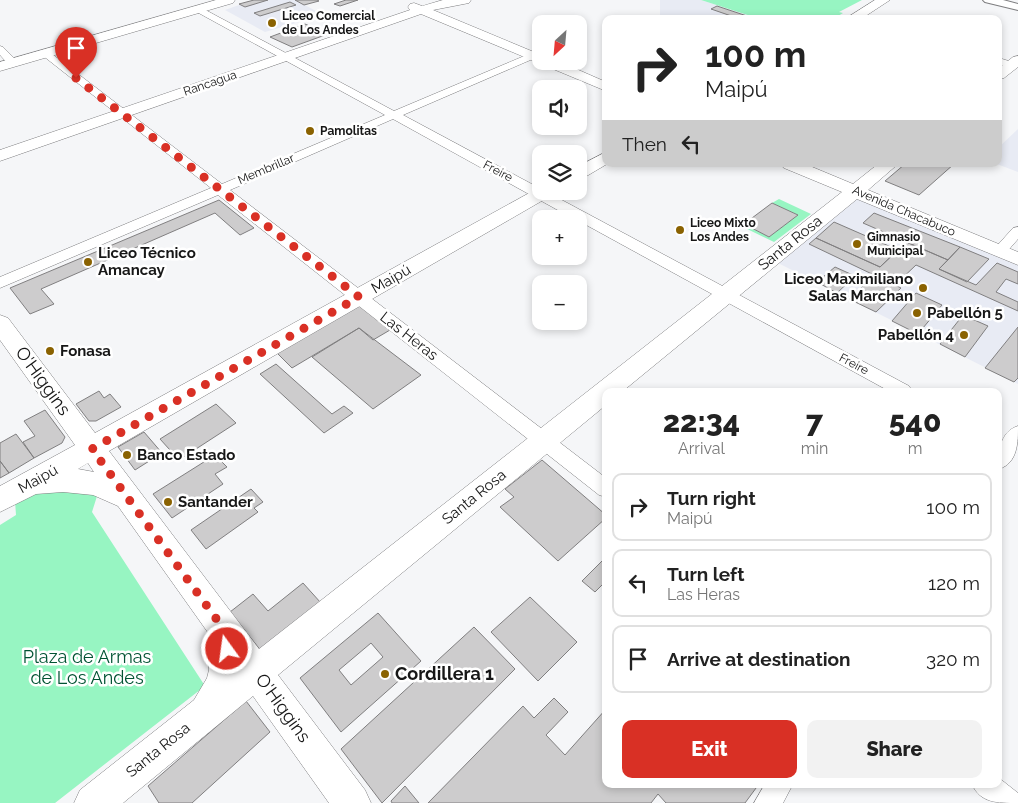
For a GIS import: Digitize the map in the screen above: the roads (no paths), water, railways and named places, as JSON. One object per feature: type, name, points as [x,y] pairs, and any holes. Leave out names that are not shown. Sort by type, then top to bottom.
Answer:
[{"type":"main road","points":[[6,65],[229,0]]},
{"type":"main road","points":[[398,0],[532,56]]},
{"type":"main road","name":"Rancagua","points":[[0,156],[421,10],[465,0]]},
{"type":"main road","points":[[858,15],[884,0]]},
{"type":"main road","points":[[565,70],[602,85]]},
{"type":"main road","points":[[587,168],[602,159]]},
{"type":"main road","name":"Avenida Chacabuco","points":[[797,167],[1018,259]]},
{"type":"main road","name":"Santa Rosa","points":[[610,388],[885,167]]},
{"type":"main road","name":"Maipú","points":[[10,495],[532,199]]},
{"type":"main road","name":"O'Higgins","points":[[0,323],[352,803]]},
{"type":"main road","name":"Santa Rosa","points":[[93,803],[602,394]]},
{"type":"main road","points":[[10,495],[49,481],[85,480],[103,484],[129,498]]},
{"type":"main road","points":[[189,725],[219,693],[226,668],[226,632]]},
{"type":"street","points":[[989,0],[1018,7]]},
{"type":"street","name":"Freire","points":[[198,9],[532,187]]},
{"type":"street","points":[[0,49],[6,65]]},
{"type":"street","name":"Las Heras","points":[[45,53],[602,486]]},
{"type":"street","name":"Membrillar","points":[[0,283],[394,115],[532,62]]},
{"type":"street","name":"Freire","points":[[556,200],[897,388]]},
{"type":"street","points":[[1000,251],[1018,231]]},
{"type":"street","points":[[1006,451],[1018,432]]},
{"type":"street","points":[[767,803],[777,788]]},
{"type":"street","points":[[990,788],[1010,803]]},
{"type":"place","name":"Liceo Comercial de Los Andes","points":[[272,23]]},
{"type":"place","name":"Pamolitas","points":[[310,131]]},
{"type":"place","name":"Liceo Mixto Los Andes","points":[[680,230]]},
{"type":"place","name":"Gimnasio Municipal","points":[[857,244]]},
{"type":"place","name":"Liceo Técnico Amancay","points":[[88,262]]},
{"type":"place","name":"Liceo Maximiliano Salas Marchan","points":[[923,288]]},
{"type":"place","name":"Pabellón 5","points":[[917,313]]},
{"type":"place","name":"Pabellón 4","points":[[964,335]]},
{"type":"place","name":"Fonasa","points":[[50,351]]},
{"type":"place","name":"Banco Estado","points":[[127,455]]},
{"type":"place","name":"Santander","points":[[168,502]]},
{"type":"place","name":"Cordillera 1","points":[[385,674]]},
{"type":"park label","name":"Plaza de Armas de Los Andes","points":[[87,668]]}]
